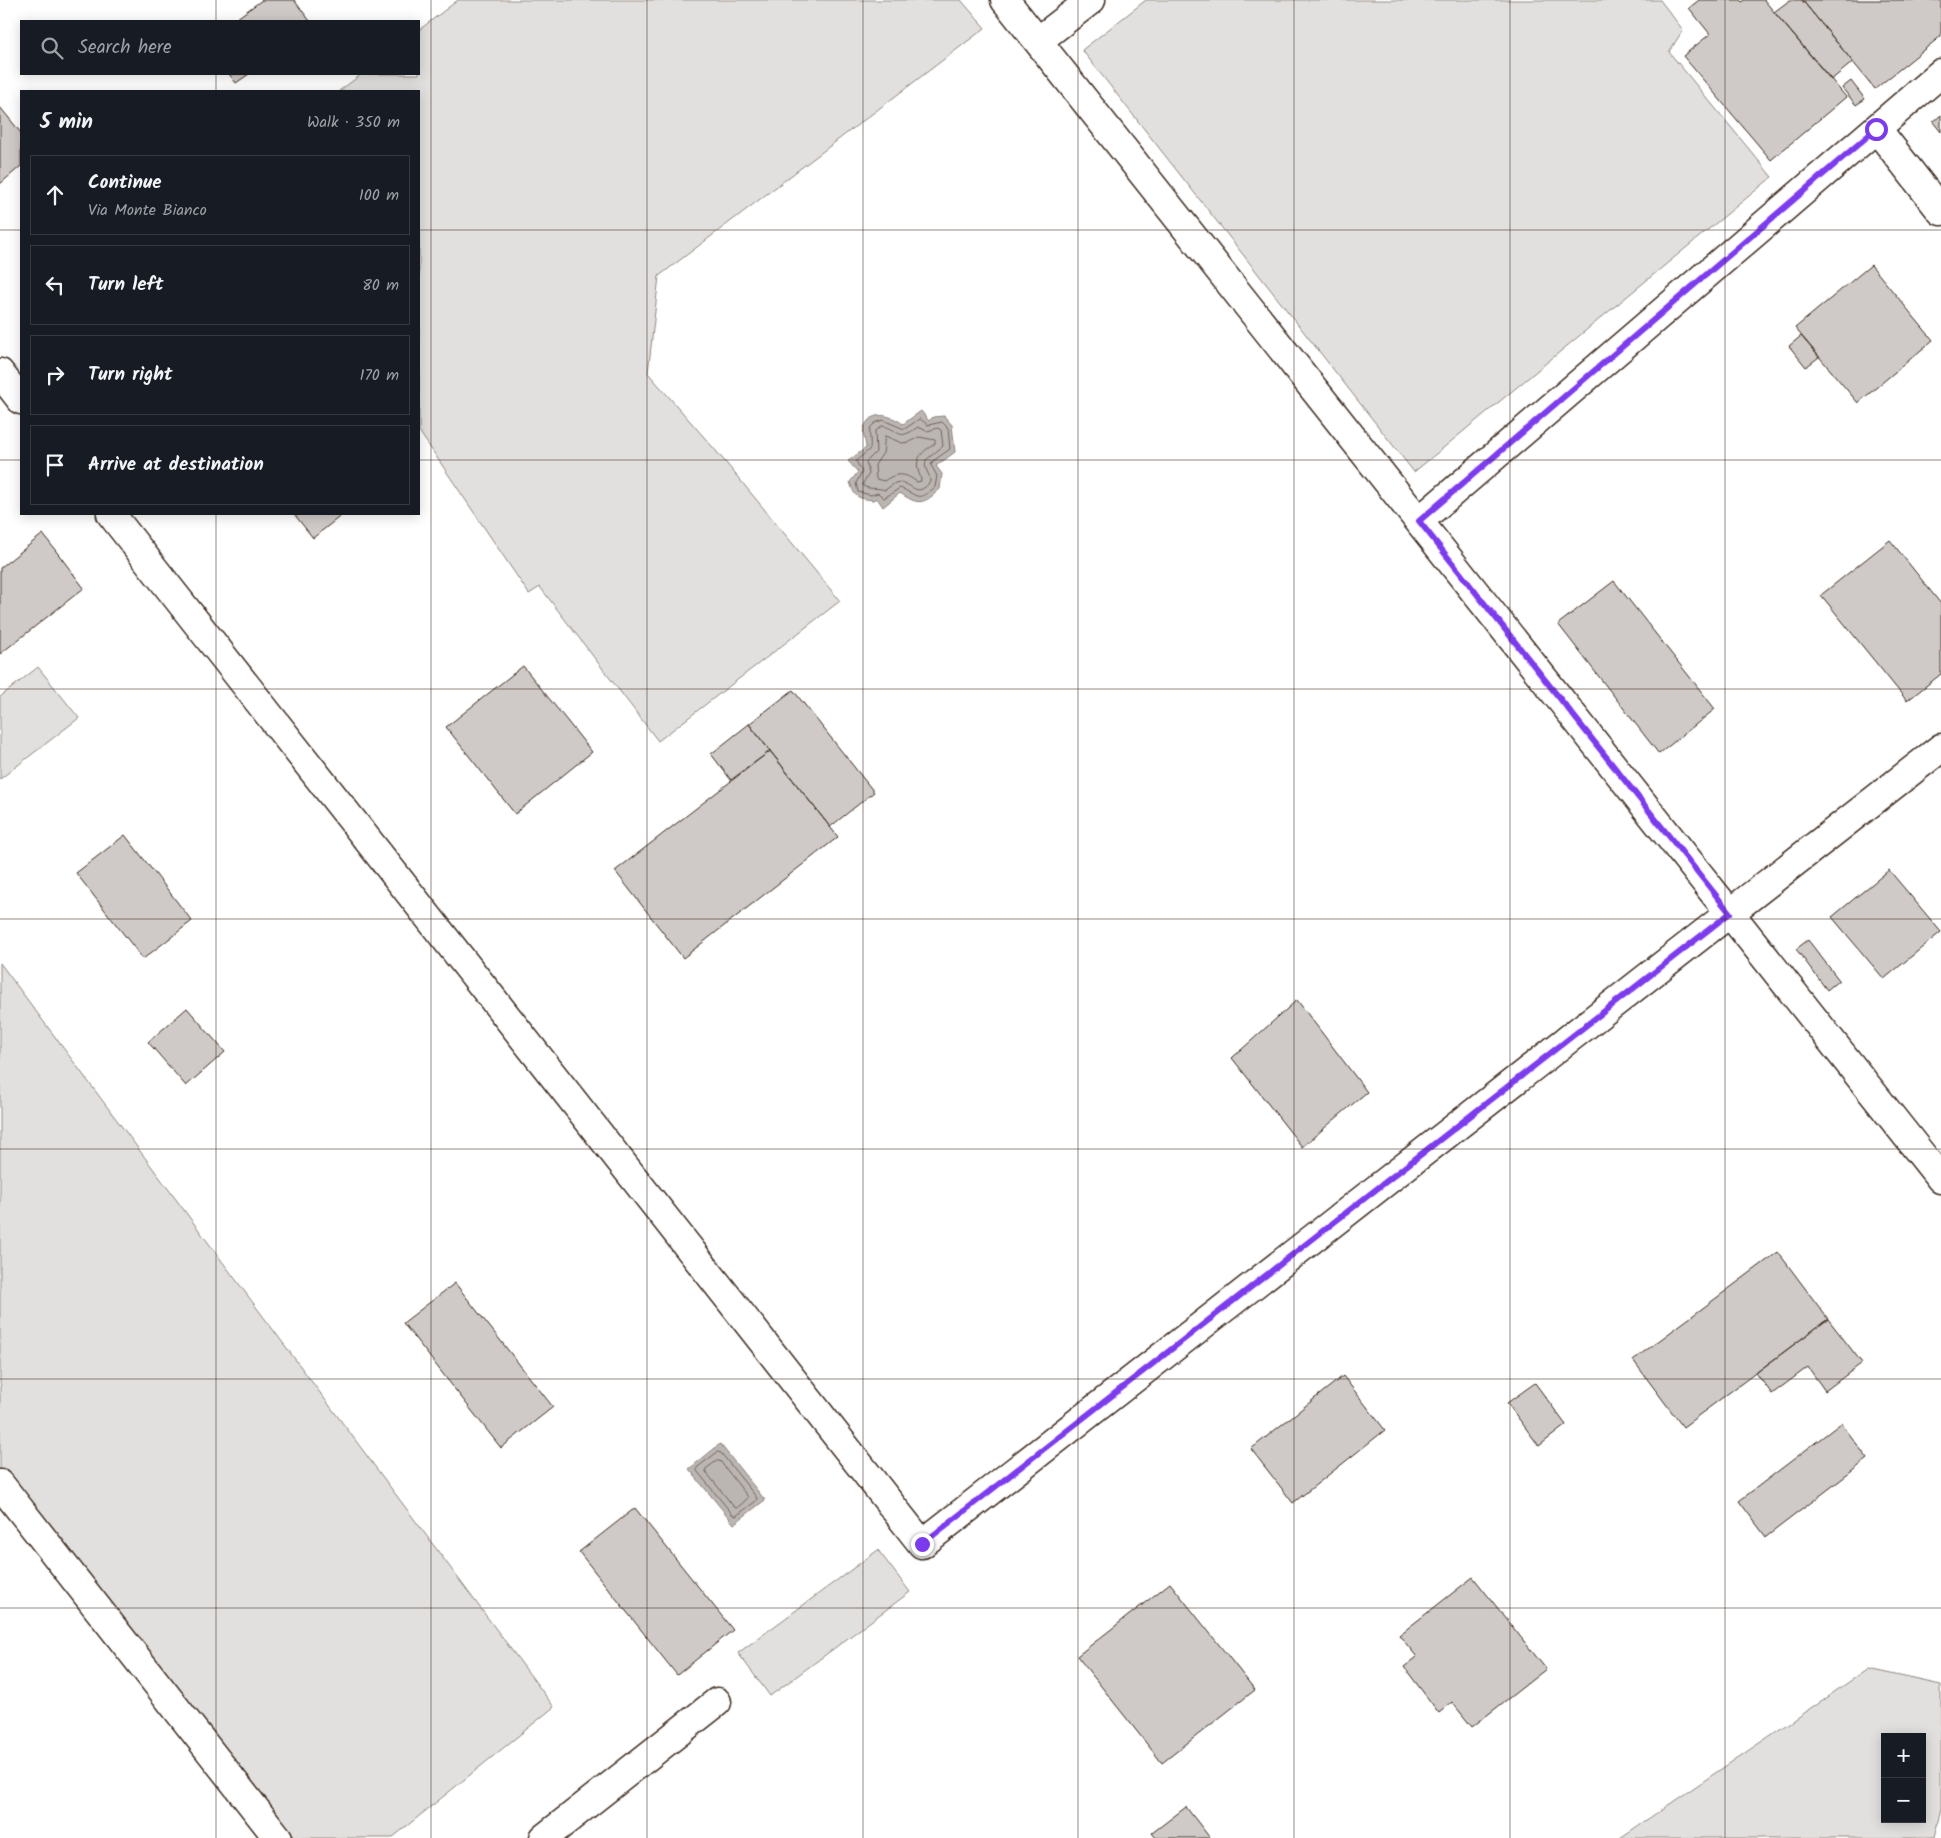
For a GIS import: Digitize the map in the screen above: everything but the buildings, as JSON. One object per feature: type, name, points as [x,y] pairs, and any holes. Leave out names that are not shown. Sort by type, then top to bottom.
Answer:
[{"type":"street","points":[[1005,0],[1941,1179]]},
{"type":"street","points":[[1038,41],[1091,0]]},
{"type":"street","points":[[1419,521],[1941,74]]},
{"type":"street","points":[[1876,129],[1941,211]]},
{"type":"street","points":[[0,373],[20,399]]},
{"type":"street","points":[[111,515],[922,1544],[1941,748]]},
{"type":"street","points":[[0,1484],[278,1838]]},
{"type":"street","points":[[544,1838],[717,1702]]},
{"type":"shaded area","points":[[458,0],[961,0],[985,28],[659,276],[648,373],[717,452],[840,601],[658,741],[540,587],[529,594],[420,432],[420,90],[340,90],[361,75],[420,75],[420,29]]},
{"type":"shaded area","points":[[1146,0],[1660,0],[1683,30],[1669,52],[1772,177],[1414,472],[1082,50]]},
{"type":"shaded area","points":[[38,667],[79,718],[0,779],[0,697]]},
{"type":"shaded area","points":[[0,963],[554,1707],[392,1838],[266,1838],[0,1498]]},
{"type":"shaded area","points":[[878,1550],[910,1592],[770,1696],[738,1653]]},
{"type":"shaded area","points":[[1868,1669],[1941,1685],[1941,1808],[1934,1838],[1620,1838]]},
{"type":"water","points":[[921,411],[929,421],[933,417],[944,416],[952,425],[955,452],[936,466],[942,474],[940,489],[930,498],[921,502],[912,500],[900,493],[883,507],[877,498],[873,500],[863,499],[857,496],[850,482],[858,472],[848,461],[866,448],[864,428],[867,422],[876,416],[887,416],[903,424]]},
{"type":"water","points":[[720,1444],[765,1500],[734,1524],[689,1469]]},
{"type":"route","points":[[922,1544],[1730,913],[1419,521],[1876,129]]}]
